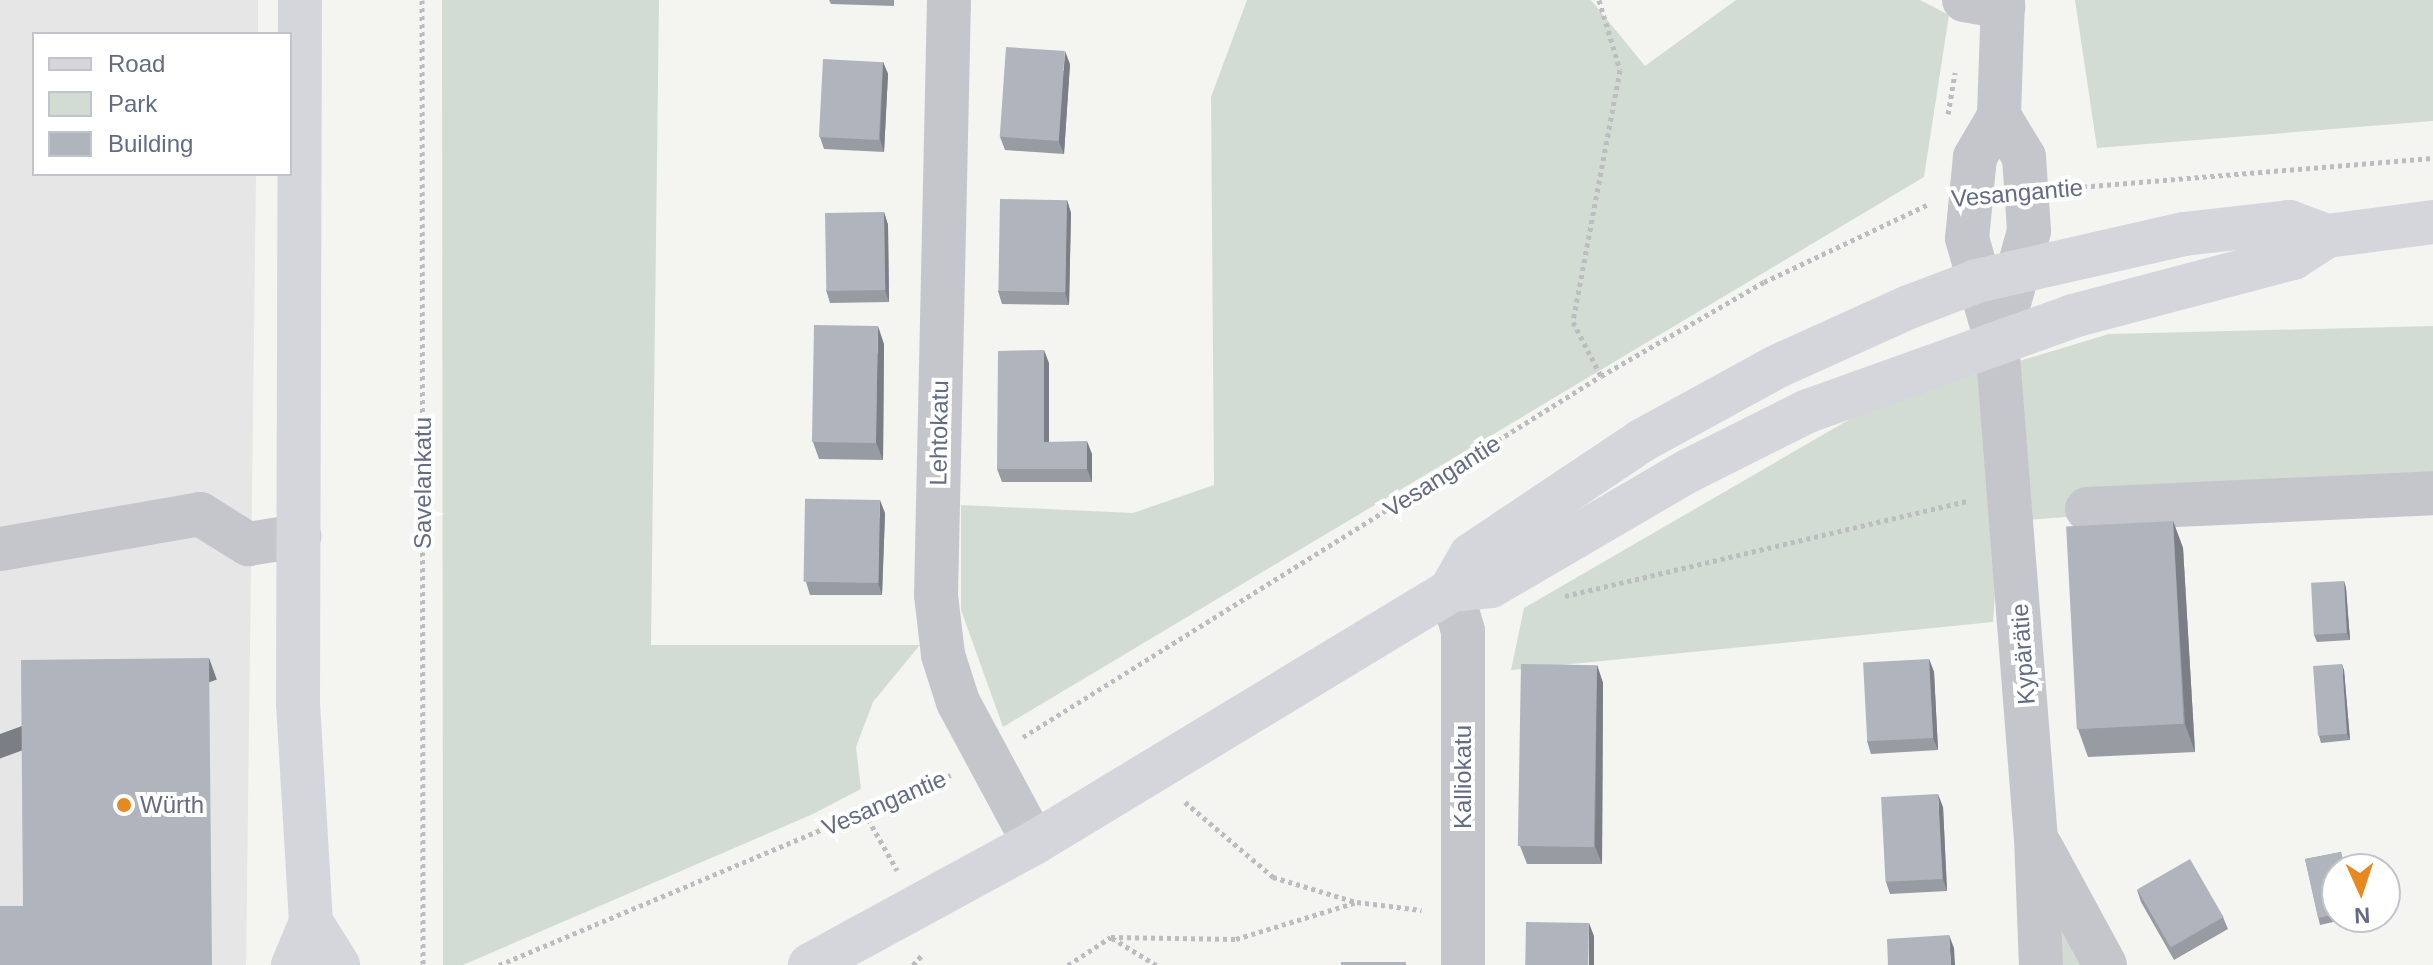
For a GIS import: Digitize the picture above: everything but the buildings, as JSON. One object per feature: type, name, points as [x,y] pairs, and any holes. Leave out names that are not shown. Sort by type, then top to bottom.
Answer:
[{"type":"main road","points":[[293,965],[311,922],[298,702],[300,0]]},
{"type":"main road","points":[[1451,590],[1471,555],[1641,441],[1776,367],[1909,307],[1977,281],[2184,234],[2289,222],[2327,236]]},
{"type":"main road","points":[[825,961],[1034,843],[1451,590],[1491,586],[1688,471],[1808,411],[2073,316],[2293,258],[2327,236],[2433,222]]},
{"type":"main road","points":[[311,922],[338,965]]},
{"type":"street","name":"Lehtokatu","points":[[949,0],[936,595],[943,655],[958,702],[1034,843]]},
{"type":"street","name":"Kypärätie","points":[[1990,2],[1999,116],[2024,157],[2029,231],[1997,344]]},
{"type":"street","name":"Kypärätie","points":[[1999,116],[1975,157],[1967,238],[1997,344],[2036,837],[2041,965]]},
{"type":"street","points":[[2087,509],[2433,493]]},
{"type":"street","points":[[0,549],[200,514],[248,544],[299,536]]},
{"type":"street","name":"Kalliokatu","points":[[1451,590],[1463,631],[1463,965]]},
{"type":"street","points":[[2036,837],[2105,965]]},
{"type":"path","name":"Savelankatu","points":[[422,0],[423,965]]},
{"type":"path","points":[[1599,0],[1620,70],[1573,322],[1601,376]]},
{"type":"path","points":[[1946,125],[1957,63]]},
{"type":"path","name":"Vesangantie","points":[[2026,189],[2433,158]]},
{"type":"path","name":"Vesangantie","points":[[499,965],[990,758],[1601,376],[1764,282],[1934,202],[1969,194]]},
{"type":"path","points":[[1179,797],[1273,877],[1357,902],[1463,915]]},
{"type":"path","points":[[1068,965],[1111,937],[1236,939],[1357,902]]},
{"type":"path","points":[[1111,937],[1156,965]]},
{"type":"shaded area","points":[[0,0],[258,0],[258,32],[32,32],[32,176],[256,176],[246,965],[0,965]]},
{"type":"green space","points":[[442,0],[659,0],[651,645],[920,645],[873,702],[856,747],[861,789],[813,814],[463,965],[443,965]]},
{"type":"green space","points":[[1247,0],[1591,0],[1645,66],[1736,0],[1920,0],[1949,15],[1924,177],[1003,727],[961,610],[961,505],[1133,513],[1214,485],[1211,97]]},
{"type":"green space","points":[[2075,0],[2433,0],[2433,121],[2097,148]]},
{"type":"green space","points":[[2433,326],[2433,508],[2080,516],[2000,522],[1993,622],[1511,670],[1524,608],[1876,404],[2109,334]]},
{"type":"green space","points":[[2054,902],[2087,965],[2057,965]]},
{"type":"place","name":"Würth","points":[[124,805]]}]
